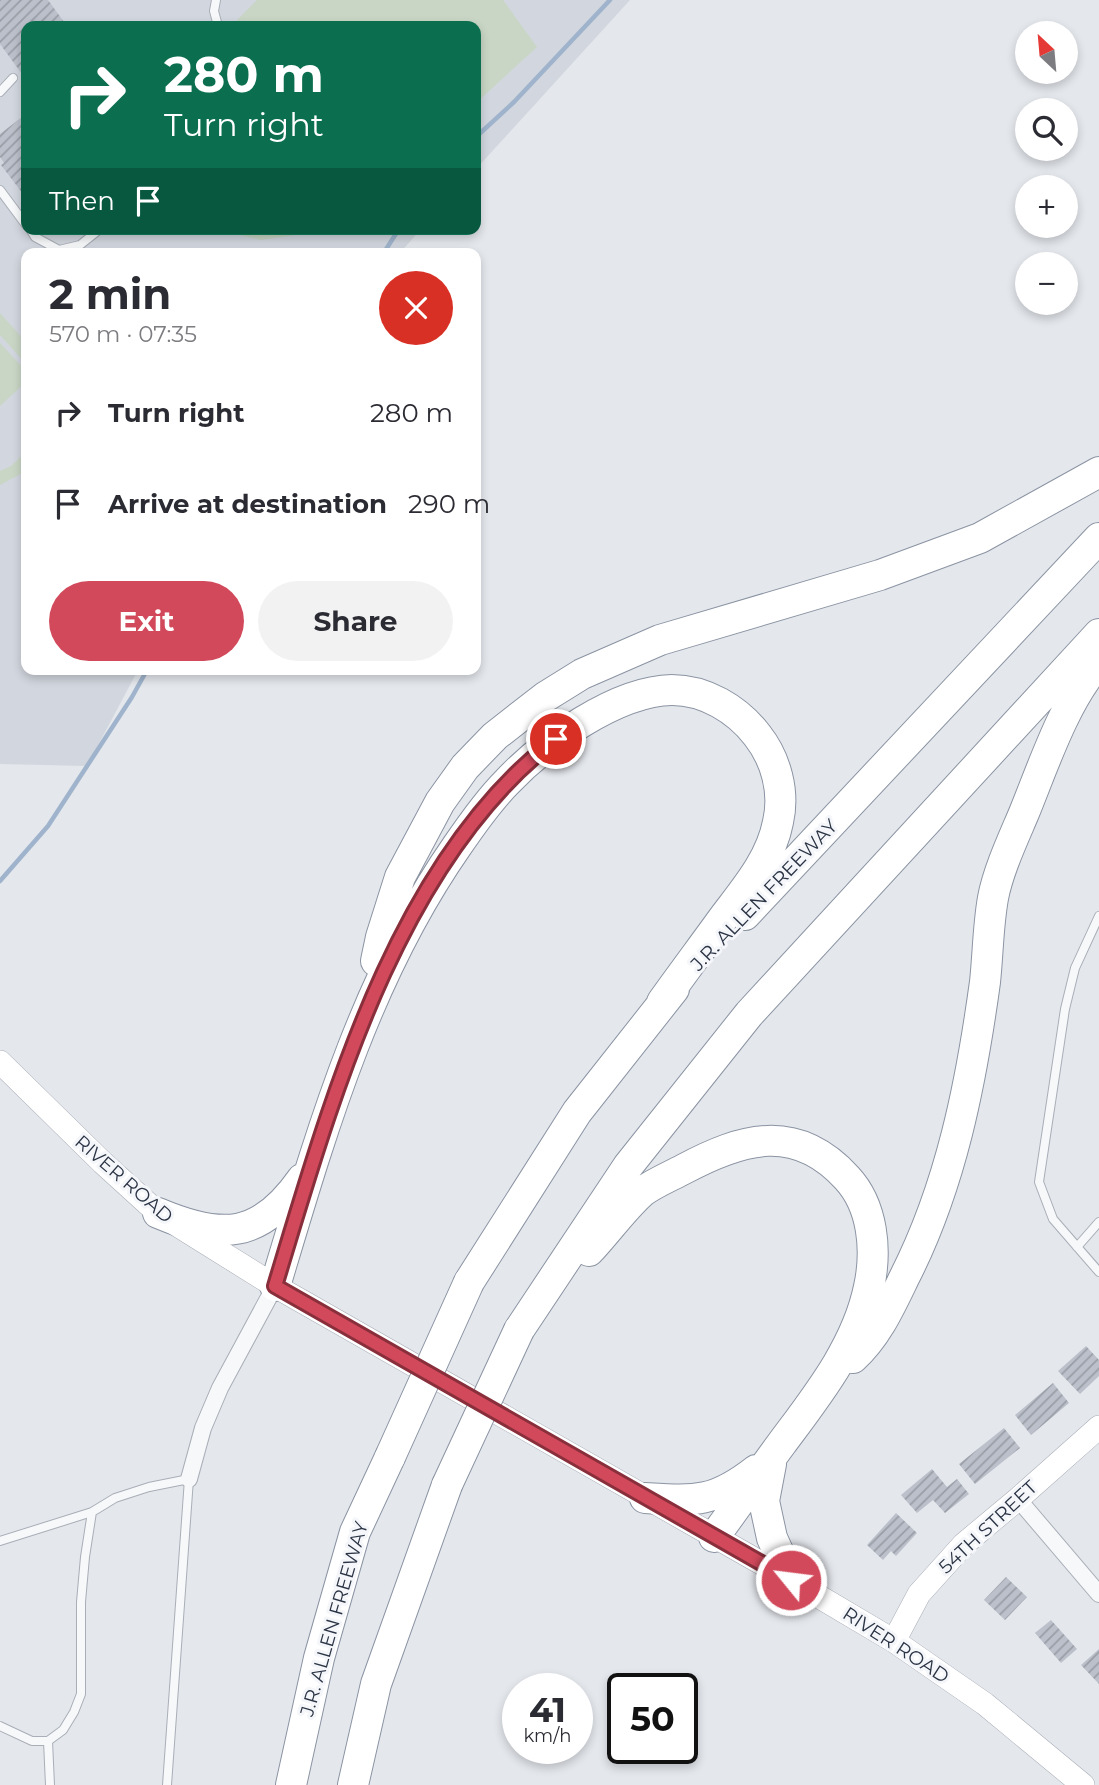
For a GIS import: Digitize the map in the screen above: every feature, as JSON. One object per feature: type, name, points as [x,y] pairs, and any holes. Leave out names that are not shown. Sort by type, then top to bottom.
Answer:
[{"type":"highway","points":[[368,1005],[381,937],[400,877],[419,839],[440,802],[465,767],[519,716],[582,674],[620,656],[660,640],[880,575],[980,538],[1099,472]]},
{"type":"highway","name":"J.R. ALLEN FREEWAY","points":[[291,1785],[319,1658],[355,1532],[469,1282],[577,1111],[662,1002],[1099,538]]},
{"type":"highway","points":[[353,1785],[376,1684],[447,1485],[519,1330],[628,1166],[749,1014],[1099,634]]},
{"type":"highway","points":[[825,1385],[869,1343],[900,1287],[927,1228],[954,1147],[964,1106],[985,979],[993,896],[1014,836],[1047,757],[1084,680],[1099,662]]},
{"type":"highway","points":[[275,1286],[311,1167],[368,1005],[410,921],[443,866],[508,781],[539,752],[583,722],[632,699],[652,692],[673,690],[714,700],[749,725],[772,761],[779,781],[781,802],[778,823],[764,863],[662,1002]]},
{"type":"highway","points":[[519,1330],[643,1191],[719,1151],[758,1140],[780,1141],[801,1146],[837,1167],[857,1192],[870,1221],[873,1264],[864,1306],[857,1326],[825,1385],[714,1538]]},
{"type":"highway","points":[[158,1213],[189,1226],[211,1230],[242,1228],[259,1222],[273,1212],[292,1193],[311,1167]]},
{"type":"highway","points":[[645,1498],[688,1500],[711,1497],[739,1483],[772,1457]]},
{"type":"highway","points":[[772,1457],[764,1501],[772,1538],[791,1580]]},
{"type":"main road","name":"RIVER ROAD","points":[[0,1062],[158,1213],[275,1286],[894,1641],[985,1704],[1083,1785]]},
{"type":"main road","name":"54TH STREET","points":[[894,1641],[919,1594],[964,1544],[1099,1427]]},
{"type":"street","points":[[189,1479],[203,1428],[220,1388],[275,1286]]},
{"type":"street","points":[[1018,1499],[1099,1594]]},
{"type":"lane","points":[[216,0],[214,11],[217,21]]},
{"type":"lane","points":[[0,92],[13,78]]},
{"type":"lane","points":[[0,190],[21,218]]},
{"type":"lane","points":[[34,235],[55,248]]},
{"type":"lane","points":[[67,248],[80,245],[92,235]]},
{"type":"lane","points":[[1099,915],[1075,968],[1065,1009],[1039,1182],[1053,1219],[1099,1272]]},
{"type":"lane","points":[[1077,1247],[1099,1222]]},
{"type":"lane","points":[[0,1541],[92,1512],[127,1494],[189,1479],[167,1785]]},
{"type":"lane","points":[[0,1726],[32,1741],[48,1741],[63,1730],[75,1712],[80,1695],[82,1591],[92,1512]]},
{"type":"lane","points":[[48,1741],[50,1785]]},
{"type":"shaded area","points":[[0,0],[630,0],[481,164],[481,21],[21,21],[21,235],[416,235],[404,248],[21,248],[21,675],[135,675],[87,766],[0,764]]},
{"type":"green space","points":[[257,0],[503,0],[537,47],[481,98],[481,21],[237,20]]},
{"type":"green space","points":[[239,235],[296,235],[261,240]]},
{"type":"green space","points":[[0,313],[21,336],[21,358],[0,335]]},
{"type":"green space","points":[[0,343],[21,366],[21,387],[0,406]]},
{"type":"green space","points":[[21,457],[21,474],[0,485],[0,471]]},
{"type":"building","points":[[0,0],[48,0],[63,21],[21,21],[21,73],[0,44]]},
{"type":"building","points":[[21,118],[21,191],[1,165],[4,163],[0,157],[0,134]]},
{"type":"building","points":[[1086,1346],[1099,1360],[1099,1376],[1080,1394],[1058,1371]]},
{"type":"building","points":[[1053,1383],[1069,1403],[1031,1435],[1015,1415]]},
{"type":"building","points":[[1004,1428],[1020,1448],[975,1484],[959,1464]]},
{"type":"building","points":[[932,1469],[947,1487],[957,1479],[969,1494],[945,1513],[933,1500],[917,1513],[901,1495]]},
{"type":"building","points":[[896,1513],[917,1533],[896,1556],[891,1551],[883,1560],[867,1545]]},
{"type":"building","points":[[1006,1577],[1027,1597],[1005,1620],[984,1600]]},
{"type":"building","points":[[1051,1620],[1077,1649],[1061,1663],[1035,1633]]},
{"type":"building","points":[[1099,1649],[1099,1684],[1081,1665]]},
{"type":"waterway","points":[[481,132],[514,102],[610,0]]},
{"type":"waterway","points":[[387,248],[395,235]]},
{"type":"waterway","points":[[0,881],[48,826],[144,675]]},
{"type":"route","points":[[556,739],[523,766],[494,797],[443,866],[410,921],[368,1005],[311,1167],[275,1286],[791,1580]]}]
